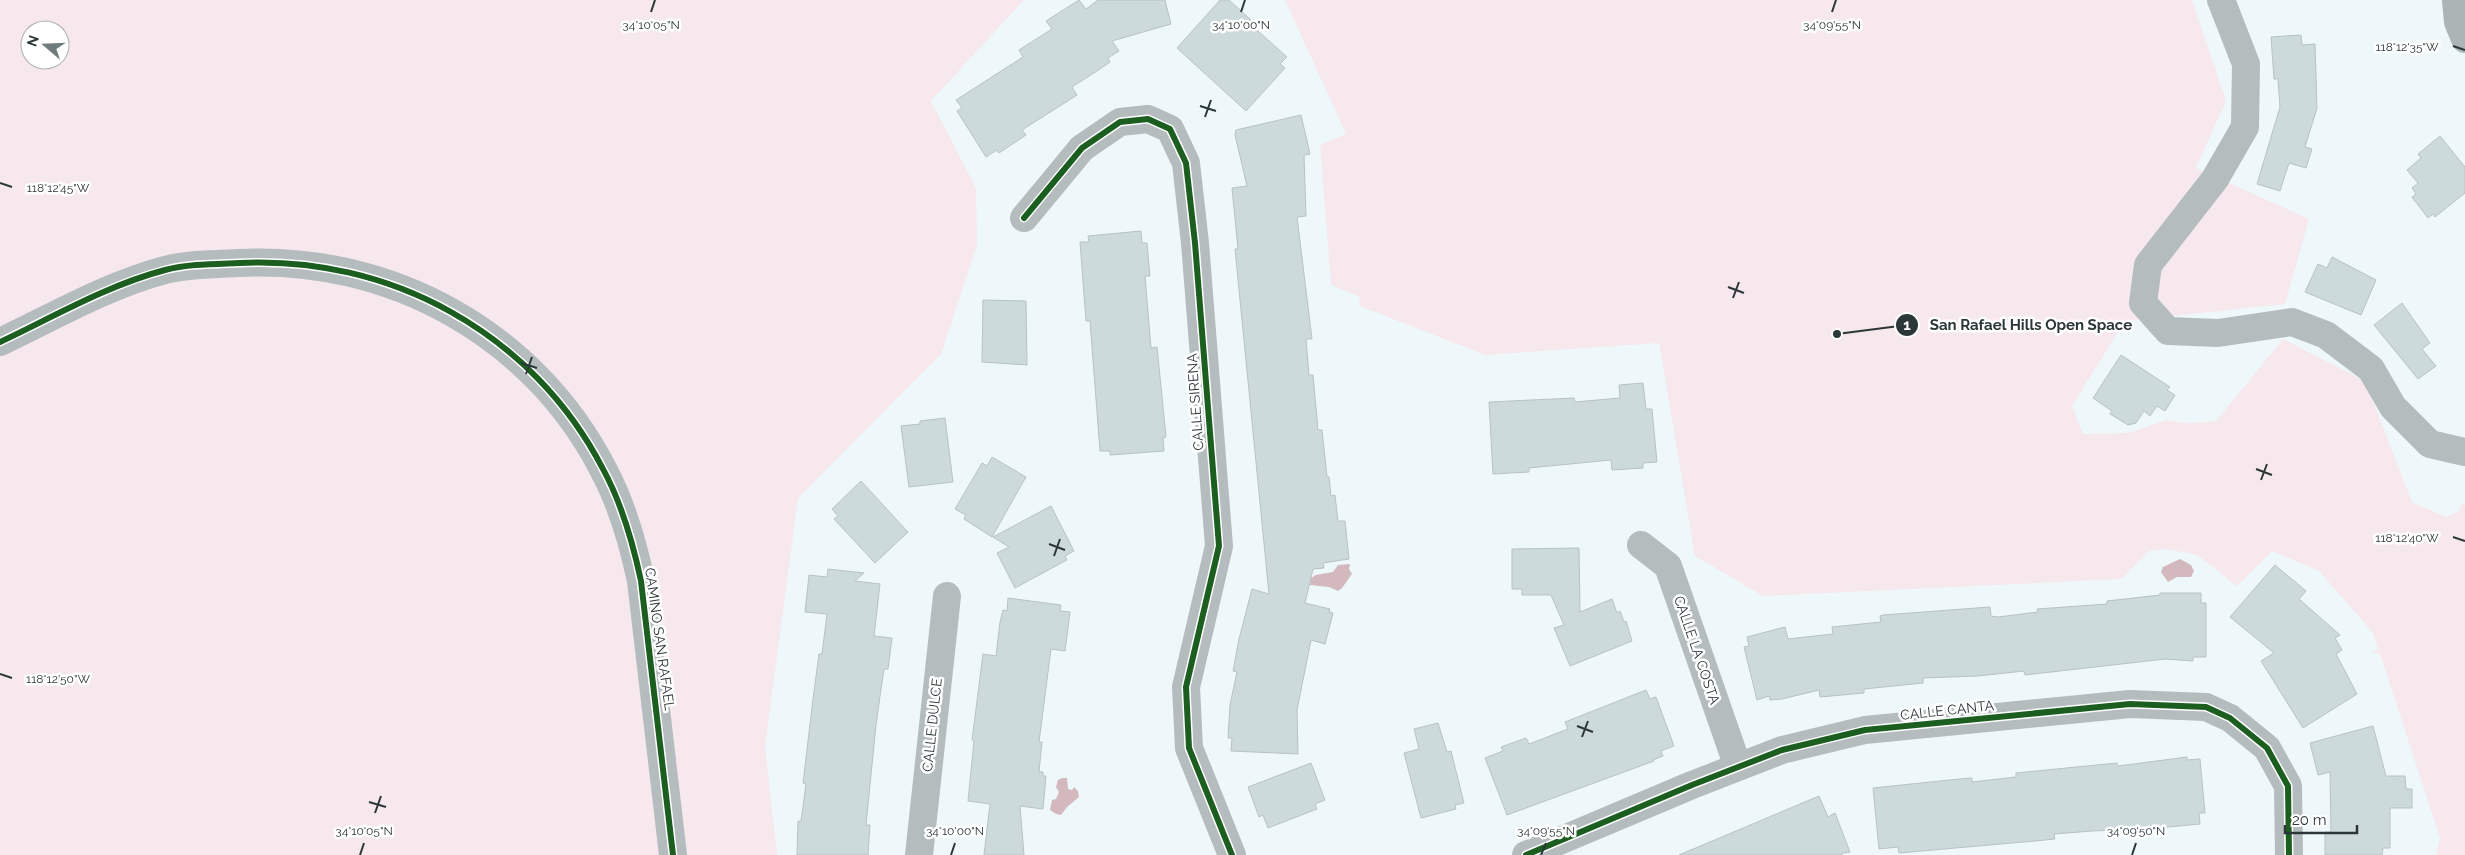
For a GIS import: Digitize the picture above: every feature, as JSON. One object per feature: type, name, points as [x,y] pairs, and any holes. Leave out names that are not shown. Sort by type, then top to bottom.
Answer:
[{"type":"main road","points":[[2456,0],[2458,22],[2465,40]]},
{"type":"street","points":[[2221,0],[2246,64],[2246,127],[2216,179],[2148,265],[2143,303],[2168,331],[2218,333],[2292,322],[2326,335],[2371,369],[2394,407],[2430,444],[2465,452]]},
{"type":"street","name":"CALLE SIRENA","points":[[1024,218],[1082,148],[1120,122],[1148,119],[1170,129],[1186,163],[1195,243],[1219,546],[1186,687],[1189,748],[1232,855]]},
{"type":"street","name":"CAMINO SAN RAFAEL","points":[[0,342],[117,286],[166,270],[209,264],[272,261],[322,266],[386,281],[458,314],[490,337],[523,363],[552,393],[603,468],[621,510],[634,550],[640,581],[673,855]]},
{"type":"street","name":"CALLE LA COSTA","points":[[1641,545],[1668,566],[1738,767]]},
{"type":"street","name":"CALLE DULCE","points":[[919,855],[947,596]]},
{"type":"street","name":"CALLE CANTA","points":[[1526,855],[1782,750],[1865,730],[2130,704],[2206,707],[2230,718],[2267,748],[2288,786],[2289,855]]},
{"type":"shaded area","points":[[0,0],[1024,0],[931,101],[976,188],[977,245],[941,354],[798,498],[765,747],[777,855],[0,855]]},
{"type":"shaded area","points":[[1285,0],[2192,0],[2226,101],[2196,168],[2309,219],[2285,304],[2125,321],[2072,406],[2083,434],[2129,433],[2166,420],[2188,423],[2216,421],[2283,339],[2365,381],[2412,502],[2446,517],[2457,512],[2463,503],[2465,506],[2465,855],[2436,855],[2440,838],[2380,654],[2372,652],[2378,649],[2373,633],[2319,571],[2272,551],[2237,586],[2197,555],[2167,549],[2149,551],[2122,579],[1763,596],[1695,556],[1659,343],[1485,355],[1360,306],[1359,296],[1331,285],[1320,145],[1346,134]]},
{"type":"shaded area","points":[[2180,559],[2191,565],[2194,571],[2191,577],[2177,577],[2168,582],[2161,572],[2163,567]]},
{"type":"shaded area","points":[[1350,564],[1349,569],[1352,574],[1338,591],[1329,587],[1310,585],[1311,578],[1316,575],[1333,572],[1338,565]]},
{"type":"shaded area","points":[[1067,778],[1068,789],[1072,790],[1074,787],[1078,791],[1079,797],[1061,815],[1050,810],[1052,800],[1056,799],[1059,792],[1056,787],[1058,780]]},
{"type":"building","points":[[1079,0],[1086,9],[1098,0],[1165,0],[1171,24],[1112,41],[1119,51],[1108,58],[1110,62],[1072,87],[1077,95],[1022,130],[1026,135],[999,153],[997,150],[986,157],[957,111],[962,108],[956,100],[1023,57],[1019,50],[1052,29],[1046,21]]},
{"type":"building","points":[[1220,0],[1229,0],[1251,20],[1249,23],[1287,57],[1280,64],[1285,68],[1246,111],[1177,48]]},
{"type":"building","points":[[2301,35],[2302,45],[2315,44],[2317,108],[2305,147],[2312,149],[2306,168],[2289,163],[2280,191],[2257,184],[2280,107],[2278,79],[2274,79],[2271,37]]},
{"type":"building","points":[[1301,115],[1310,154],[1304,155],[1306,216],[1297,217],[1312,339],[1306,339],[1309,375],[1313,375],[1318,430],[1322,430],[1331,496],[1335,495],[1338,521],[1345,521],[1349,559],[1323,563],[1324,568],[1313,569],[1305,603],[1330,609],[1329,612],[1333,613],[1325,644],[1311,640],[1297,710],[1298,754],[1231,751],[1232,738],[1228,738],[1230,705],[1237,672],[1233,671],[1239,639],[1252,589],[1269,594],[1235,249],[1238,249],[1232,188],[1247,186],[1235,135],[1236,130]]},
{"type":"building","points":[[2440,136],[2465,167],[2465,193],[2435,217],[2433,214],[2428,218],[2412,197],[2416,194],[2412,188],[2418,183],[2407,170],[2421,158],[2418,154]]},
{"type":"building","points":[[1141,231],[1142,243],[1147,243],[1150,276],[1145,276],[1151,348],[1157,347],[1166,437],[1163,438],[1164,451],[1110,455],[1110,451],[1100,451],[1090,321],[1086,321],[1080,242],[1089,242],[1088,236]]},
{"type":"building","points":[[2332,257],[2376,280],[2361,315],[2305,292],[2318,264],[2327,268]]},
{"type":"building","points":[[983,300],[1026,301],[1027,365],[982,362]]},
{"type":"building","points":[[2402,303],[2430,343],[2422,349],[2436,366],[2418,379],[2374,325]]},
{"type":"building","points":[[2121,355],[2170,387],[2167,390],[2175,395],[2165,411],[2157,406],[2150,416],[2144,411],[2136,423],[2128,425],[2110,414],[2112,411],[2093,398]]},
{"type":"building","points":[[1643,383],[1646,409],[1652,409],[1657,462],[1643,463],[1643,468],[1612,470],[1611,460],[1529,468],[1529,472],[1493,474],[1489,402],[1574,398],[1575,402],[1620,398],[1619,385]]},
{"type":"building","points":[[945,418],[953,482],[909,487],[901,426],[920,424],[920,421]]},
{"type":"building","points":[[992,457],[1026,477],[992,537],[964,519],[966,515],[955,509],[982,463],[987,466]]},
{"type":"building","points":[[861,481],[908,532],[875,563],[834,519],[838,516],[832,509]]},
{"type":"building","points":[[1051,506],[1074,551],[1065,556],[1067,560],[1015,588],[997,553],[1009,547],[993,537]]},
{"type":"building","points":[[1579,548],[1580,612],[1612,599],[1617,613],[1620,611],[1624,622],[1626,621],[1632,641],[1570,666],[1554,628],[1564,625],[1551,595],[1522,595],[1522,589],[1512,589],[1512,549]]},
{"type":"building","points":[[2275,565],[2306,591],[2299,599],[2340,635],[2335,638],[2342,650],[2336,654],[2357,694],[2303,728],[2261,661],[2274,653],[2230,617]]},
{"type":"building","points":[[828,569],[864,573],[855,581],[880,584],[874,636],[892,638],[888,669],[884,669],[876,725],[866,825],[870,825],[868,855],[797,855],[798,821],[801,821],[806,784],[803,783],[813,699],[819,654],[822,654],[827,614],[805,612],[809,575],[827,577]]},
{"type":"building","points":[[2160,593],[2201,593],[2201,603],[2206,603],[2206,657],[2193,657],[2193,661],[2165,659],[2025,675],[2024,671],[1978,676],[1923,678],[1923,683],[1864,689],[1864,693],[1820,697],[1819,690],[1782,699],[1770,700],[1769,696],[1757,700],[1744,647],[1749,646],[1747,637],[1785,627],[1788,639],[1833,634],[1832,627],[1881,622],[1880,616],[1883,615],[1990,607],[1991,616],[1998,617],[2038,612],[2037,609],[2107,604],[2107,601],[2160,595]]},
{"type":"building","points":[[1008,598],[1061,605],[1060,611],[1070,612],[1065,651],[1051,649],[1039,742],[1042,742],[1039,772],[1043,772],[1043,776],[1046,776],[1043,809],[1020,806],[1024,855],[984,855],[990,804],[968,801],[974,741],[972,740],[983,654],[996,656],[1000,622],[1003,610],[1007,611]]},
{"type":"building","points":[[1646,690],[1650,699],[1656,697],[1674,746],[1661,751],[1663,756],[1507,815],[1485,758],[1503,751],[1501,747],[1526,738],[1529,744],[1568,729],[1565,722]]},
{"type":"building","points":[[1438,723],[1447,752],[1451,751],[1464,803],[1455,805],[1456,809],[1421,818],[1404,753],[1419,749],[1414,729]]},
{"type":"building","points":[[2373,726],[2386,776],[2405,776],[2406,789],[2412,789],[2412,808],[2390,808],[2390,848],[2383,848],[2382,855],[2325,855],[2325,832],[2331,832],[2330,772],[2318,775],[2310,743]]},
{"type":"building","points":[[2187,757],[2187,760],[2200,759],[2205,813],[2199,813],[2200,824],[2116,832],[2116,830],[2054,834],[2055,839],[1899,853],[1898,847],[1879,849],[1873,788],[1972,778],[1972,782],[2016,777],[2016,773],[2117,763],[2118,766]]},
{"type":"building","points":[[1311,763],[1325,800],[1315,804],[1317,809],[1268,828],[1263,815],[1259,817],[1248,787]]},
{"type":"building","points":[[1819,796],[1828,817],[1835,813],[1850,852],[1842,853],[1842,855],[1679,855]]},
{"type":"cycle path","points":[[1024,218],[1082,148],[1120,122],[1148,119],[1170,129],[1186,163],[1195,243],[1219,546],[1186,687],[1189,748],[1232,855]]},
{"type":"cycle path","points":[[0,342],[81,302],[144,276],[183,267],[239,263],[295,264],[349,273],[402,289],[451,312],[497,342],[538,378],[573,421],[610,482],[626,524],[641,581],[673,855]]},
{"type":"cycle path","points":[[1526,855],[1692,785],[1782,750],[1865,730],[2130,704],[2206,707],[2230,718],[2267,748],[2288,786],[2289,855]]},
{"type":"place","name":"San Rafael Hills Open Space","points":[[1837,334]]}]
